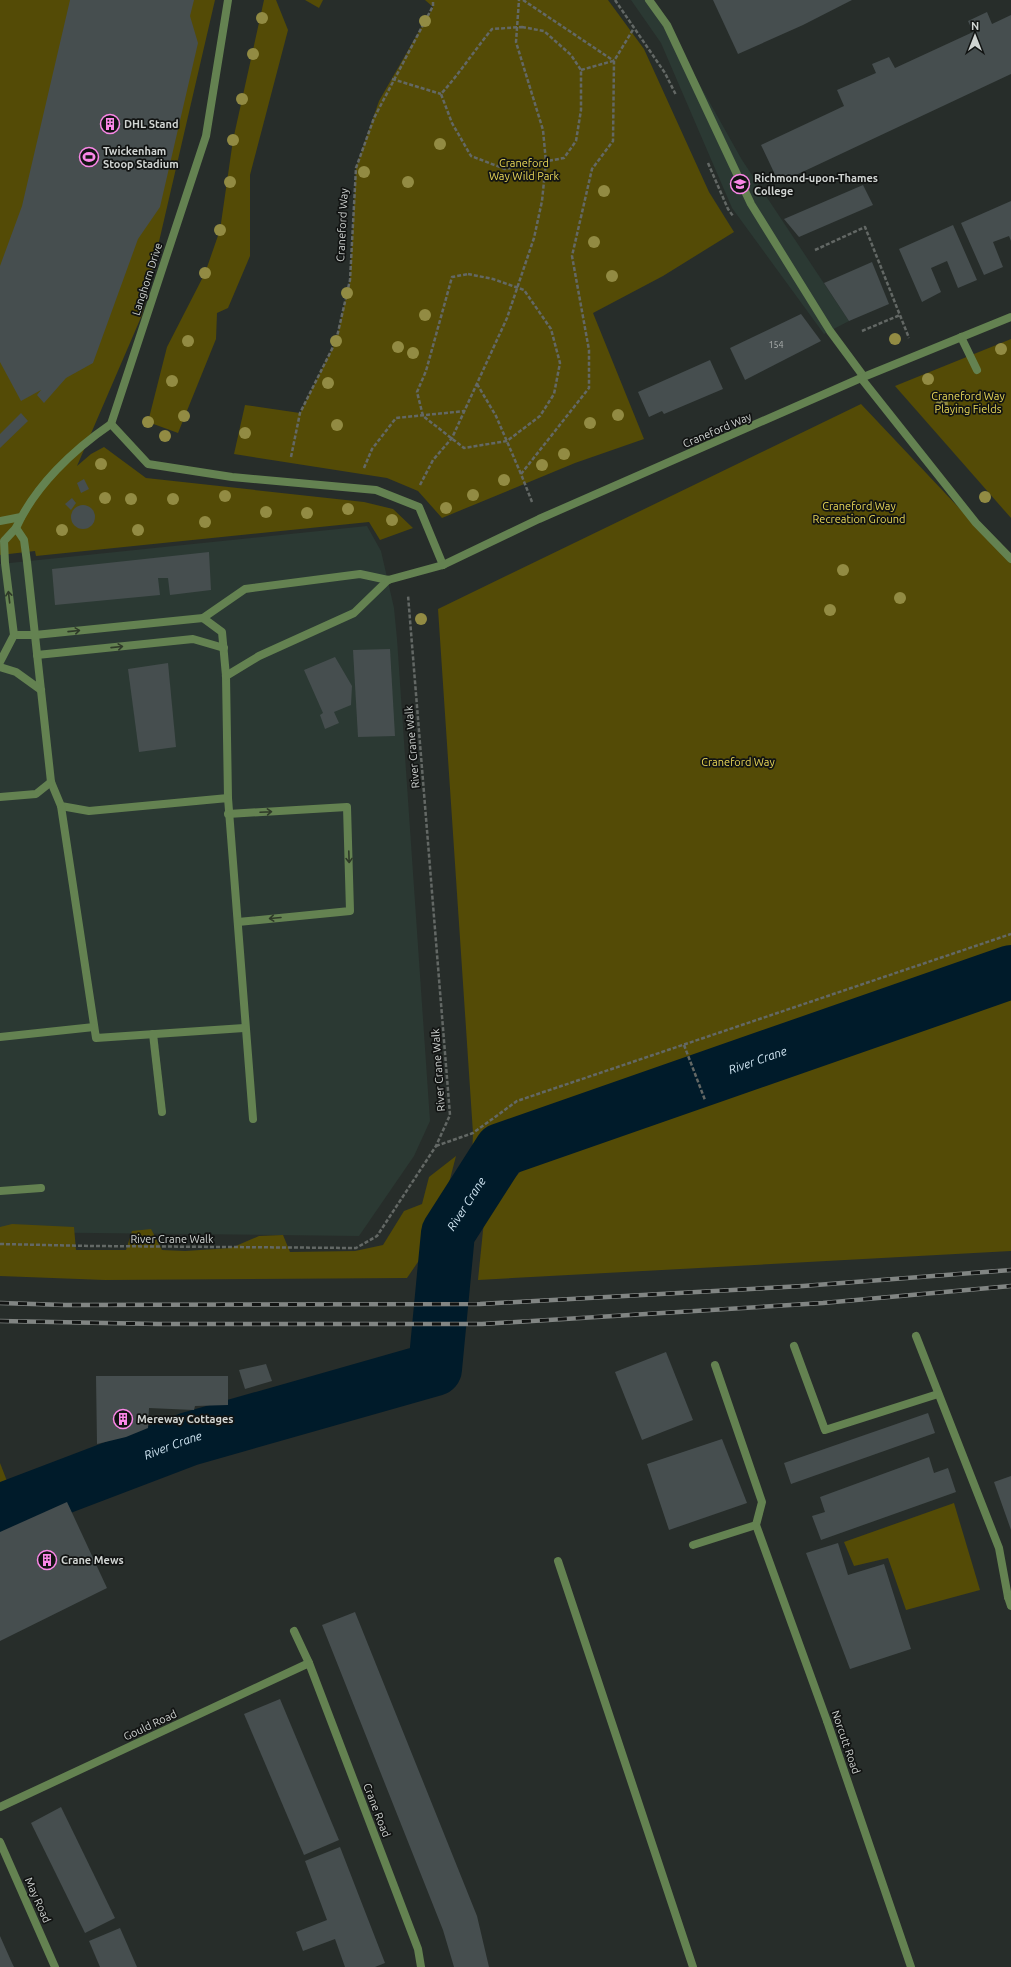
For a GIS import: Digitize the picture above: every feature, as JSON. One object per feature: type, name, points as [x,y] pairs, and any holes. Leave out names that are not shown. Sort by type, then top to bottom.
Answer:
[{"type":"street","name":"Langhorn Drive","points":[[111,424],[206,136],[228,0]]},
{"type":"street","points":[[649,0],[667,25],[751,204],[830,331],[863,378],[976,523],[1011,558]]},
{"type":"street","name":"Craneford Way","points":[[388,580],[443,565],[539,519],[916,355],[1011,317]]},
{"type":"street","points":[[961,337],[977,370]]},
{"type":"street","points":[[0,662],[14,635],[5,563],[4,541],[16,528],[21,517],[43,485],[73,454],[111,424],[148,464],[232,477],[376,490],[419,507],[443,565]]},
{"type":"street","points":[[0,521],[21,517]]},
{"type":"street","points":[[16,528],[24,540],[51,782],[61,806],[96,1038],[244,1028]]},
{"type":"street","points":[[14,635],[35,635],[203,618],[245,589],[360,574],[388,580]]},
{"type":"street","points":[[226,676],[259,656],[354,613],[388,580]]},
{"type":"street","points":[[203,618],[222,632],[224,648],[226,676],[228,814],[238,922],[244,1028],[253,1119]]},
{"type":"street","points":[[37,654],[193,639],[224,648]]},
{"type":"street","points":[[0,667],[16,672],[41,690]]},
{"type":"street","points":[[0,797],[36,794],[51,782]]},
{"type":"street","points":[[61,806],[89,811],[228,798]]},
{"type":"street","points":[[228,814],[347,807],[350,911],[238,922]]},
{"type":"street","points":[[0,1037],[94,1027]]},
{"type":"street","points":[[153,1034],[162,1112]]},
{"type":"street","points":[[0,1191],[41,1188]]},
{"type":"street","points":[[916,1336],[998,1548],[1011,1606]]},
{"type":"street","points":[[794,1346],[825,1430],[938,1394]]},
{"type":"street","points":[[693,1545],[756,1525],[762,1502],[715,1366]]},
{"type":"street","name":"Norcutt Road","points":[[756,1525],[827,1721],[911,1967]]},
{"type":"street","points":[[558,1561],[693,1967]]},
{"type":"street","name":"Crane Road","points":[[294,1631],[309,1663],[418,1949],[421,1967]]},
{"type":"street","name":"Gould Road","points":[[0,1808],[309,1663]]},
{"type":"street","name":"May Road","points":[[0,1842],[55,1967]]},
{"type":"path","name":"Craneford Way","points":[[291,457],[300,413],[336,341],[350,280],[356,168],[374,118],[392,79],[433,6],[433,0]]},
{"type":"path","points":[[418,491],[433,460],[452,438],[506,318],[534,238],[542,201],[546,162],[543,130],[516,42],[519,0]]},
{"type":"path","points":[[523,0],[614,61]]},
{"type":"path","points":[[522,27],[544,30],[571,55],[581,70],[581,110],[576,141],[564,158],[505,169],[471,156],[452,123],[441,94],[461,72],[473,53],[492,29],[522,27]]},
{"type":"path","points":[[521,474],[588,388],[589,350],[572,256],[592,169],[613,141],[614,61],[634,28]]},
{"type":"path","points":[[581,70],[614,61]]},
{"type":"path","points":[[392,79],[441,94]]},
{"type":"path","points":[[815,250],[865,227],[916,355]]},
{"type":"path","points":[[468,274],[493,279],[524,290],[551,329],[560,363],[554,394],[540,416],[506,441],[464,448],[423,416],[417,392],[426,371],[452,277],[468,274]]},
{"type":"path","points":[[862,331],[900,315]]},
{"type":"path","points":[[476,384],[496,416],[539,519]]},
{"type":"path","points":[[361,470],[365,468],[372,449],[396,418],[465,411]]},
{"type":"path","name":"River Crane Walk","points":[[0,1244],[356,1248],[377,1236],[436,1146],[450,1115],[406,575]]},
{"type":"path","points":[[436,1146],[473,1133],[517,1102],[1011,934]]},
{"type":"path","points":[[684,1045],[705,1100]]},
{"type":"shaded area","name":"Richmond-upon-Thames College","points":[[631,0],[652,0],[742,160],[849,321],[824,334],[732,208],[661,43]]},
{"type":"shaded area","points":[[367,526],[381,551],[394,608],[397,639],[430,1121],[414,1156],[359,1236],[0,1232],[0,564]]},
{"type":"green space","name":"Twickenham Stoop Stadium","points":[[0,0],[215,0],[142,315],[77,466],[91,454],[104,447],[146,478],[364,502],[393,509],[413,528],[380,540],[369,522],[36,556],[35,551],[0,555]]},
{"type":"green space","points":[[264,0],[276,0],[288,30],[250,175],[250,256],[228,308],[217,313],[216,339],[178,433],[148,422],[167,347],[205,273],[220,230],[233,140]]},
{"type":"green space","points":[[305,0],[323,0],[319,8]]},
{"type":"green space","name":"Craneford Way Wild Park","points":[[425,0],[608,0],[644,49],[709,192],[734,232],[663,276],[593,313],[644,439],[575,463],[442,518],[418,491],[387,478],[234,454],[245,405],[300,413],[336,341],[350,280],[356,168],[379,101],[433,7]]},
{"type":"green space","name":"Craneford Way Playing Fields","points":[[1011,339],[1011,518],[895,386]]},
{"type":"green space","name":"Craneford Way","points":[[861,404],[1011,563],[1011,949],[511,1129],[472,1159],[473,1133],[438,609]]},
{"type":"green space","points":[[1011,991],[1011,1251],[478,1280],[485,1211],[527,1164]]},
{"type":"green space","points":[[456,1156],[435,1237],[407,1278],[105,1280],[0,1276],[0,1227],[12,1224],[74,1227],[76,1250],[126,1250],[132,1231],[151,1229],[162,1250],[185,1251],[231,1248],[259,1236],[283,1235],[290,1252],[355,1251],[383,1245],[404,1211],[422,1204],[429,1177]]},
{"type":"green space","points":[[0,1463],[7,1481],[0,1485]]},
{"type":"green space","points":[[954,1503],[980,1590],[906,1610],[888,1558],[854,1566],[844,1542]]},
{"type":"building","name":"Twickenham Stoop Stadium","points":[[70,0],[194,0],[190,16],[198,43],[160,207],[138,239],[93,363],[66,378],[44,403],[37,395],[41,390],[21,401],[0,362],[0,266],[22,206]]},
{"type":"building","points":[[713,0],[852,0],[803,25],[738,54]]},
{"type":"building","points":[[987,12],[992,24],[1011,15],[1011,74],[779,183],[761,145],[844,106],[837,90],[876,73],[872,64],[889,57],[895,68],[973,32],[968,21]]},
{"type":"building","points":[[863,185],[873,205],[799,237],[784,219]]},
{"type":"building","points":[[1011,201],[1011,241],[1009,236],[993,242],[1003,267],[984,275],[961,223]]},
{"type":"building","points":[[953,225],[977,280],[958,288],[947,261],[931,268],[941,292],[922,302],[899,249]]},
{"type":"building","points":[[872,262],[889,304],[849,321],[824,283]]},
{"type":"building","points":[[801,314],[821,341],[745,380],[730,348]]},
{"type":"building","points":[[710,360],[723,389],[664,414],[662,411],[649,417],[638,392]]},
{"type":"building","points":[[21,413],[28,421],[0,448],[0,434]]},
{"type":"building","points":[[84,479],[89,489],[81,493],[77,483]]},
{"type":"building","points":[[72,498],[76,503],[71,510],[65,504]]},
{"type":"building","points":[[83,505],[92,508],[95,517],[92,526],[83,529],[74,526],[71,517],[74,508]]},
{"type":"building","points":[[209,552],[211,590],[170,595],[168,578],[158,578],[160,595],[55,605],[52,569]]},
{"type":"building","points":[[390,649],[395,736],[358,737],[353,650]]},
{"type":"building","points":[[335,657],[352,686],[351,705],[334,712],[339,723],[325,729],[320,715],[323,713],[304,670]]},
{"type":"building","points":[[168,663],[176,747],[139,752],[128,669]]},
{"type":"building","points":[[666,1352],[693,1420],[642,1440],[615,1372]]},
{"type":"building","points":[[266,1364],[272,1381],[245,1389],[239,1370]]},
{"type":"building","name":"Mereway Cottages","points":[[96,1376],[228,1376],[228,1405],[195,1406],[194,1410],[149,1408],[148,1428],[126,1437],[97,1444]]},
{"type":"building","points":[[928,1413],[935,1433],[791,1484],[784,1463]]},
{"type":"building","points":[[722,1439],[747,1503],[669,1530],[647,1464]]},
{"type":"building","points":[[929,1457],[934,1473],[948,1468],[956,1492],[821,1540],[812,1516],[825,1512],[820,1497]]},
{"type":"building","points":[[1011,1476],[1011,1530],[994,1482]]},
{"type":"building","name":"Crane Mews","points":[[67,1502],[107,1588],[0,1641],[0,1532]]},
{"type":"building","points":[[838,1543],[848,1575],[884,1564],[911,1649],[850,1669],[806,1553]]},
{"type":"building","points":[[355,1612],[477,1916],[489,1967],[454,1967],[443,1930],[322,1625]]},
{"type":"building","points":[[280,1699],[339,1840],[304,1855],[244,1714]]},
{"type":"building","points":[[61,1807],[115,1918],[85,1933],[31,1823]]},
{"type":"building","points":[[340,1847],[385,1963],[375,1967],[345,1967],[335,1939],[303,1951],[296,1932],[327,1920],[305,1861]]},
{"type":"building","points":[[120,1928],[137,1967],[100,1967],[89,1941]]},
{"type":"building","points":[[0,1936],[12,1963],[14,1967],[0,1967]]},
{"type":"waterway","name":"River Crane","points":[[0,1511],[189,1439],[435,1369],[448,1233],[501,1150],[1011,972]]},
{"type":"railway","points":[[0,1303],[65,1305],[480,1304],[803,1286],[1011,1270]]},
{"type":"railway","points":[[0,1321],[158,1324],[482,1324],[823,1303],[1011,1286]]},
{"type":"place","name":"DHL Stand","points":[[110,124]]},
{"type":"place","name":"Twickenham Stoop Stadium","points":[[89,157]]},
{"type":"place","name":"Richmond-upon-Thames College","points":[[740,184]]},
{"type":"place","name":"Mereway Cottages","points":[[123,1419]]},
{"type":"place","name":"Crane Mews","points":[[47,1560]]},
{"type":"park label","name":"Craneford Way Recreation Ground","points":[[859,512]]}]
